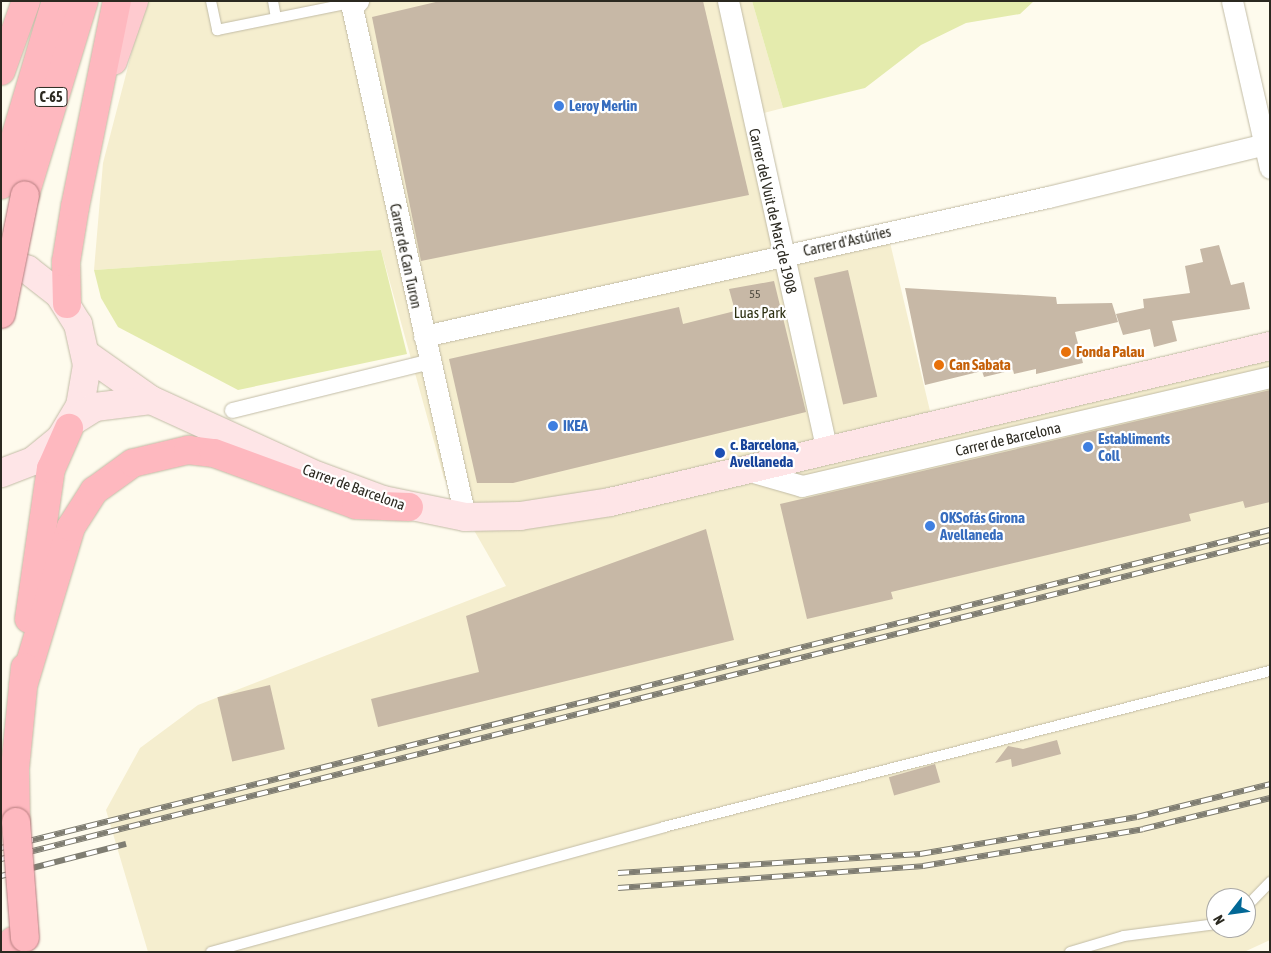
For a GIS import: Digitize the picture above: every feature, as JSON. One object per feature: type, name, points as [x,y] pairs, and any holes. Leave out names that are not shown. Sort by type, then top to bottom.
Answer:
[{"type":"highway","points":[[1,71],[26,1]]},
{"type":"highway","name":"C-65","points":[[1,314],[13,190],[56,1]]},
{"type":"highway","name":"C-65","points":[[13,190],[84,1]]},
{"type":"highway","points":[[67,304],[66,262],[97,93],[117,1]]},
{"type":"highway","points":[[20,946],[15,768],[23,686],[51,469],[71,425]]},
{"type":"highway","points":[[23,686],[71,527],[94,491],[133,463],[188,450],[214,454],[356,505],[409,507]]},
{"type":"highway","points":[[1,849],[20,946]]},
{"type":"main road","points":[[97,93],[118,52],[134,1]]},
{"type":"main road","points":[[1,261],[36,275],[67,304],[78,324],[87,356],[84,394],[71,425]]},
{"type":"main road","name":"Carrer de Barcelona","points":[[87,356],[151,400],[318,476],[409,507],[465,517],[520,516],[610,502],[1270,346]]},
{"type":"main road","points":[[1,473],[41,456],[71,425],[95,407],[151,400]]},
{"type":"street","name":"Carrer del Vuit de Març de 1908","points":[[728,1],[827,450]]},
{"type":"street","points":[[1232,1],[1267,144],[1270,168]]},
{"type":"street","name":"Carrer de Can Turon","points":[[355,2],[424,336],[465,517]]},
{"type":"street","name":"Carrer d'Astúries","points":[[424,336],[784,257],[1267,144]]},
{"type":"street","points":[[232,410],[430,361]]},
{"type":"street","name":"Carrer de Barcelona","points":[[746,470],[802,486],[1270,377]]},
{"type":"lane","points":[[211,1],[217,30],[355,2]]},
{"type":"lane","points":[[273,1],[276,18]]},
{"type":"lane","points":[[299,1],[302,13]]},
{"type":"lane","points":[[212,952],[664,827],[1270,671]]},
{"type":"lane","points":[[1256,897],[1270,882]]},
{"type":"lane","points":[[1070,952],[1124,936],[1206,925]]},
{"type":"shaded area","points":[[145,1],[752,1],[783,108],[752,116],[782,253],[887,230],[935,432],[1270,349],[1270,940],[1244,952],[148,952],[106,810],[140,748],[198,705],[506,586],[444,478],[381,250],[94,270],[103,163]]},
{"type":"green space","points":[[752,1],[1034,1],[1020,14],[966,23],[921,45],[865,88],[783,108]]},
{"type":"green space","points":[[381,250],[407,354],[238,390],[118,327],[101,298],[94,270]]},
{"type":"building","name":"Leroy Merlin","points":[[440,1],[703,1],[749,195],[421,261],[372,17]]},
{"type":"building","points":[[1219,245],[1231,285],[1244,282],[1250,309],[1172,321],[1177,341],[1154,347],[1150,329],[1123,335],[1116,314],[1144,308],[1143,299],[1190,293],[1185,266],[1203,262],[1200,249]]},
{"type":"building","points":[[848,270],[877,397],[843,405],[814,278]]},
{"type":"building","points":[[774,281],[806,412],[513,483],[477,483],[449,359],[679,307],[683,324],[735,311],[729,289]]},
{"type":"building","points":[[905,288],[1056,297],[1057,304],[1112,303],[1118,322],[1075,332],[1083,363],[1036,374],[1036,369],[1014,374],[1013,370],[984,377],[982,371],[925,385]]},
{"type":"building","points":[[1270,390],[1270,502],[1245,508],[1243,501],[1189,514],[1191,521],[891,592],[893,599],[807,619],[780,504]]},
{"type":"building","points":[[706,529],[734,640],[378,727],[371,699],[479,672],[466,616]]},
{"type":"building","points":[[270,685],[285,749],[232,761],[217,697]]},
{"type":"building","points":[[1057,740],[1061,754],[1012,767],[1011,759],[995,763],[1008,746],[1023,749]]},
{"type":"building","points":[[935,764],[940,782],[894,795],[889,777]]},
{"type":"railway","points":[[1,848],[1270,530]]},
{"type":"railway","points":[[1,859],[1270,540]]},
{"type":"railway","points":[[618,873],[920,854],[1137,817],[1270,784]]},
{"type":"railway","points":[[618,888],[923,866],[1143,829],[1270,798]]},
{"type":"railway","points":[[1,876],[126,844]]},
{"type":"place","name":"Leroy Merlin","points":[[559,106]]},
{"type":"place","name":"Fonda Palau","points":[[1066,352]]},
{"type":"place","name":"Can Sabata","points":[[939,365]]},
{"type":"place","name":"IKEA","points":[[553,426]]},
{"type":"place","name":"Establiments Coll","points":[[1088,447]]},
{"type":"place","name":"c. Barcelona, Avellaneda","points":[[720,453]]},
{"type":"place","name":"OKSofás Girona Avellaneda","points":[[930,526]]},
{"type":"park label","name":"Luas Park","points":[[760,313]]}]
